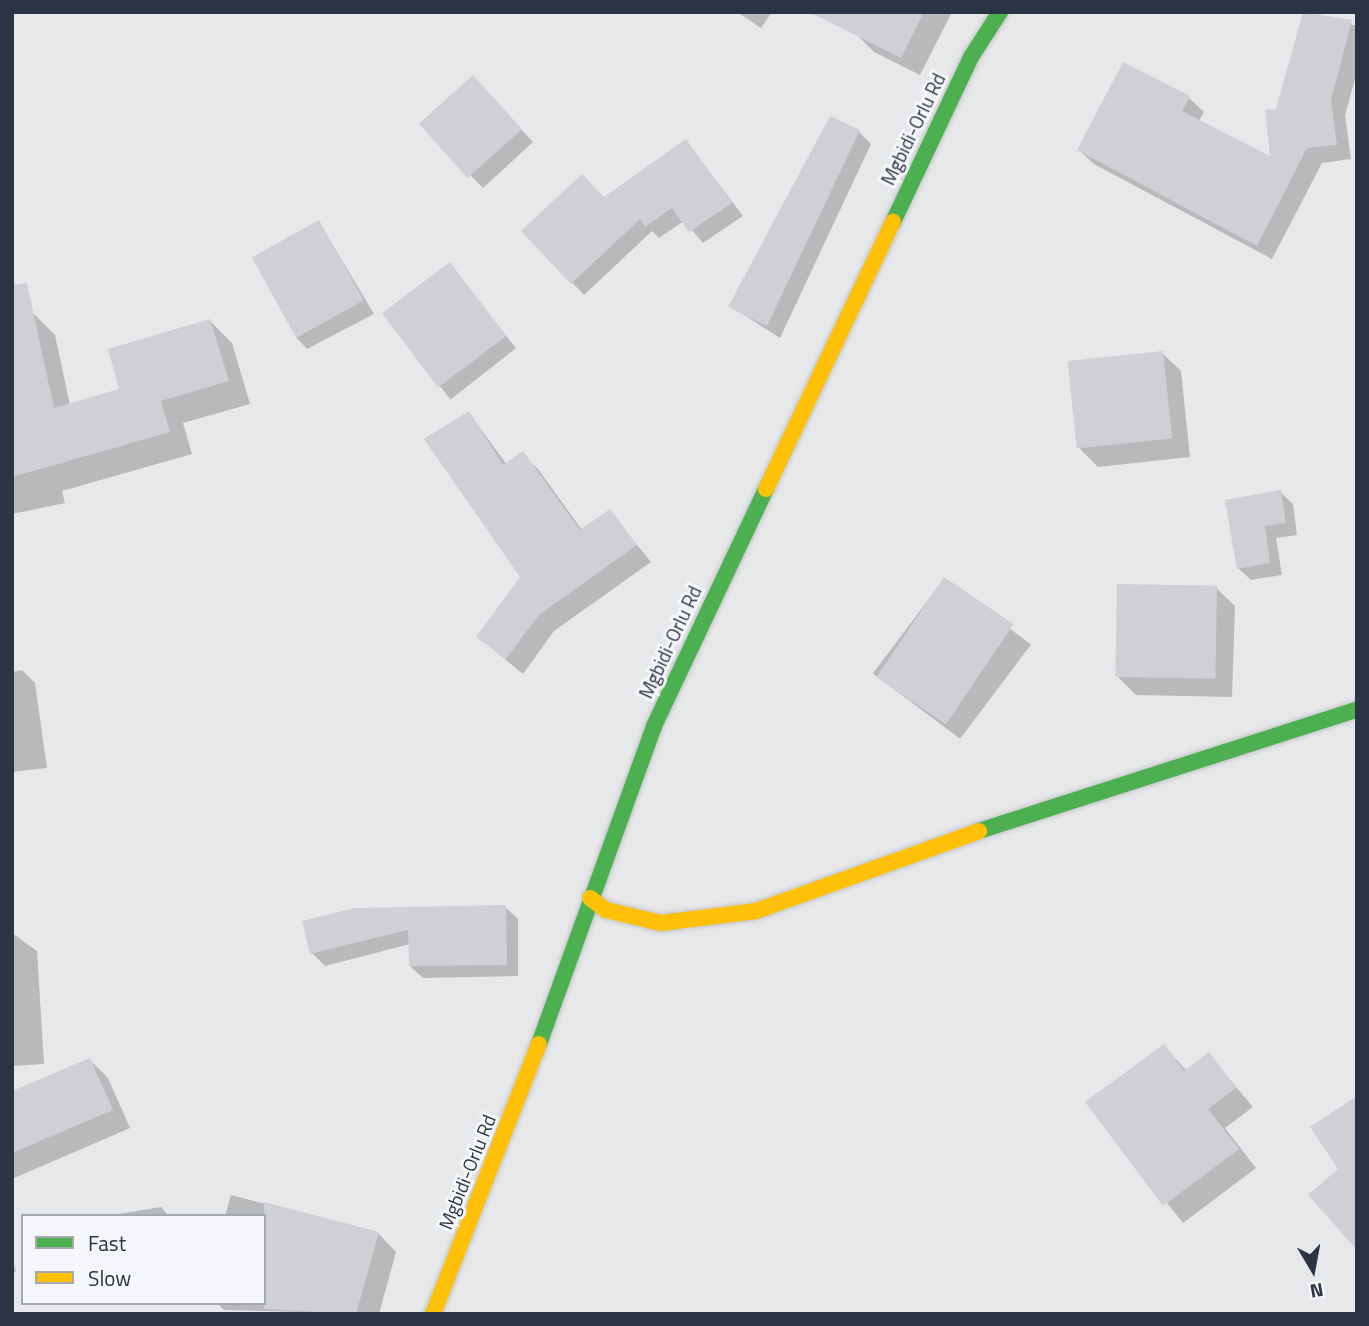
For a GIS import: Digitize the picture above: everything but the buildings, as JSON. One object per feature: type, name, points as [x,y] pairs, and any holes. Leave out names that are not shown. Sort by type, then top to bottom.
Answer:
[{"type":"main road","name":"Mgbidi-Orlu Rd","points":[[433,1314],[666,701],[971,57],[1000,12]]},
{"type":"main road","points":[[590,898],[606,910],[662,922],[756,911],[901,855],[1357,710]]},
{"type":"traffic: fast","points":[[893,222],[971,57],[1000,12]]},
{"type":"traffic: fast","points":[[539,1044],[654,726],[766,489]]},
{"type":"traffic: fast","points":[[979,831],[1357,710]]},
{"type":"traffic: slow","points":[[766,489],[893,222]]},
{"type":"traffic: slow","points":[[590,898],[606,910],[661,923],[756,911],[979,831]]},
{"type":"traffic: slow","points":[[433,1314],[539,1044]]}]
